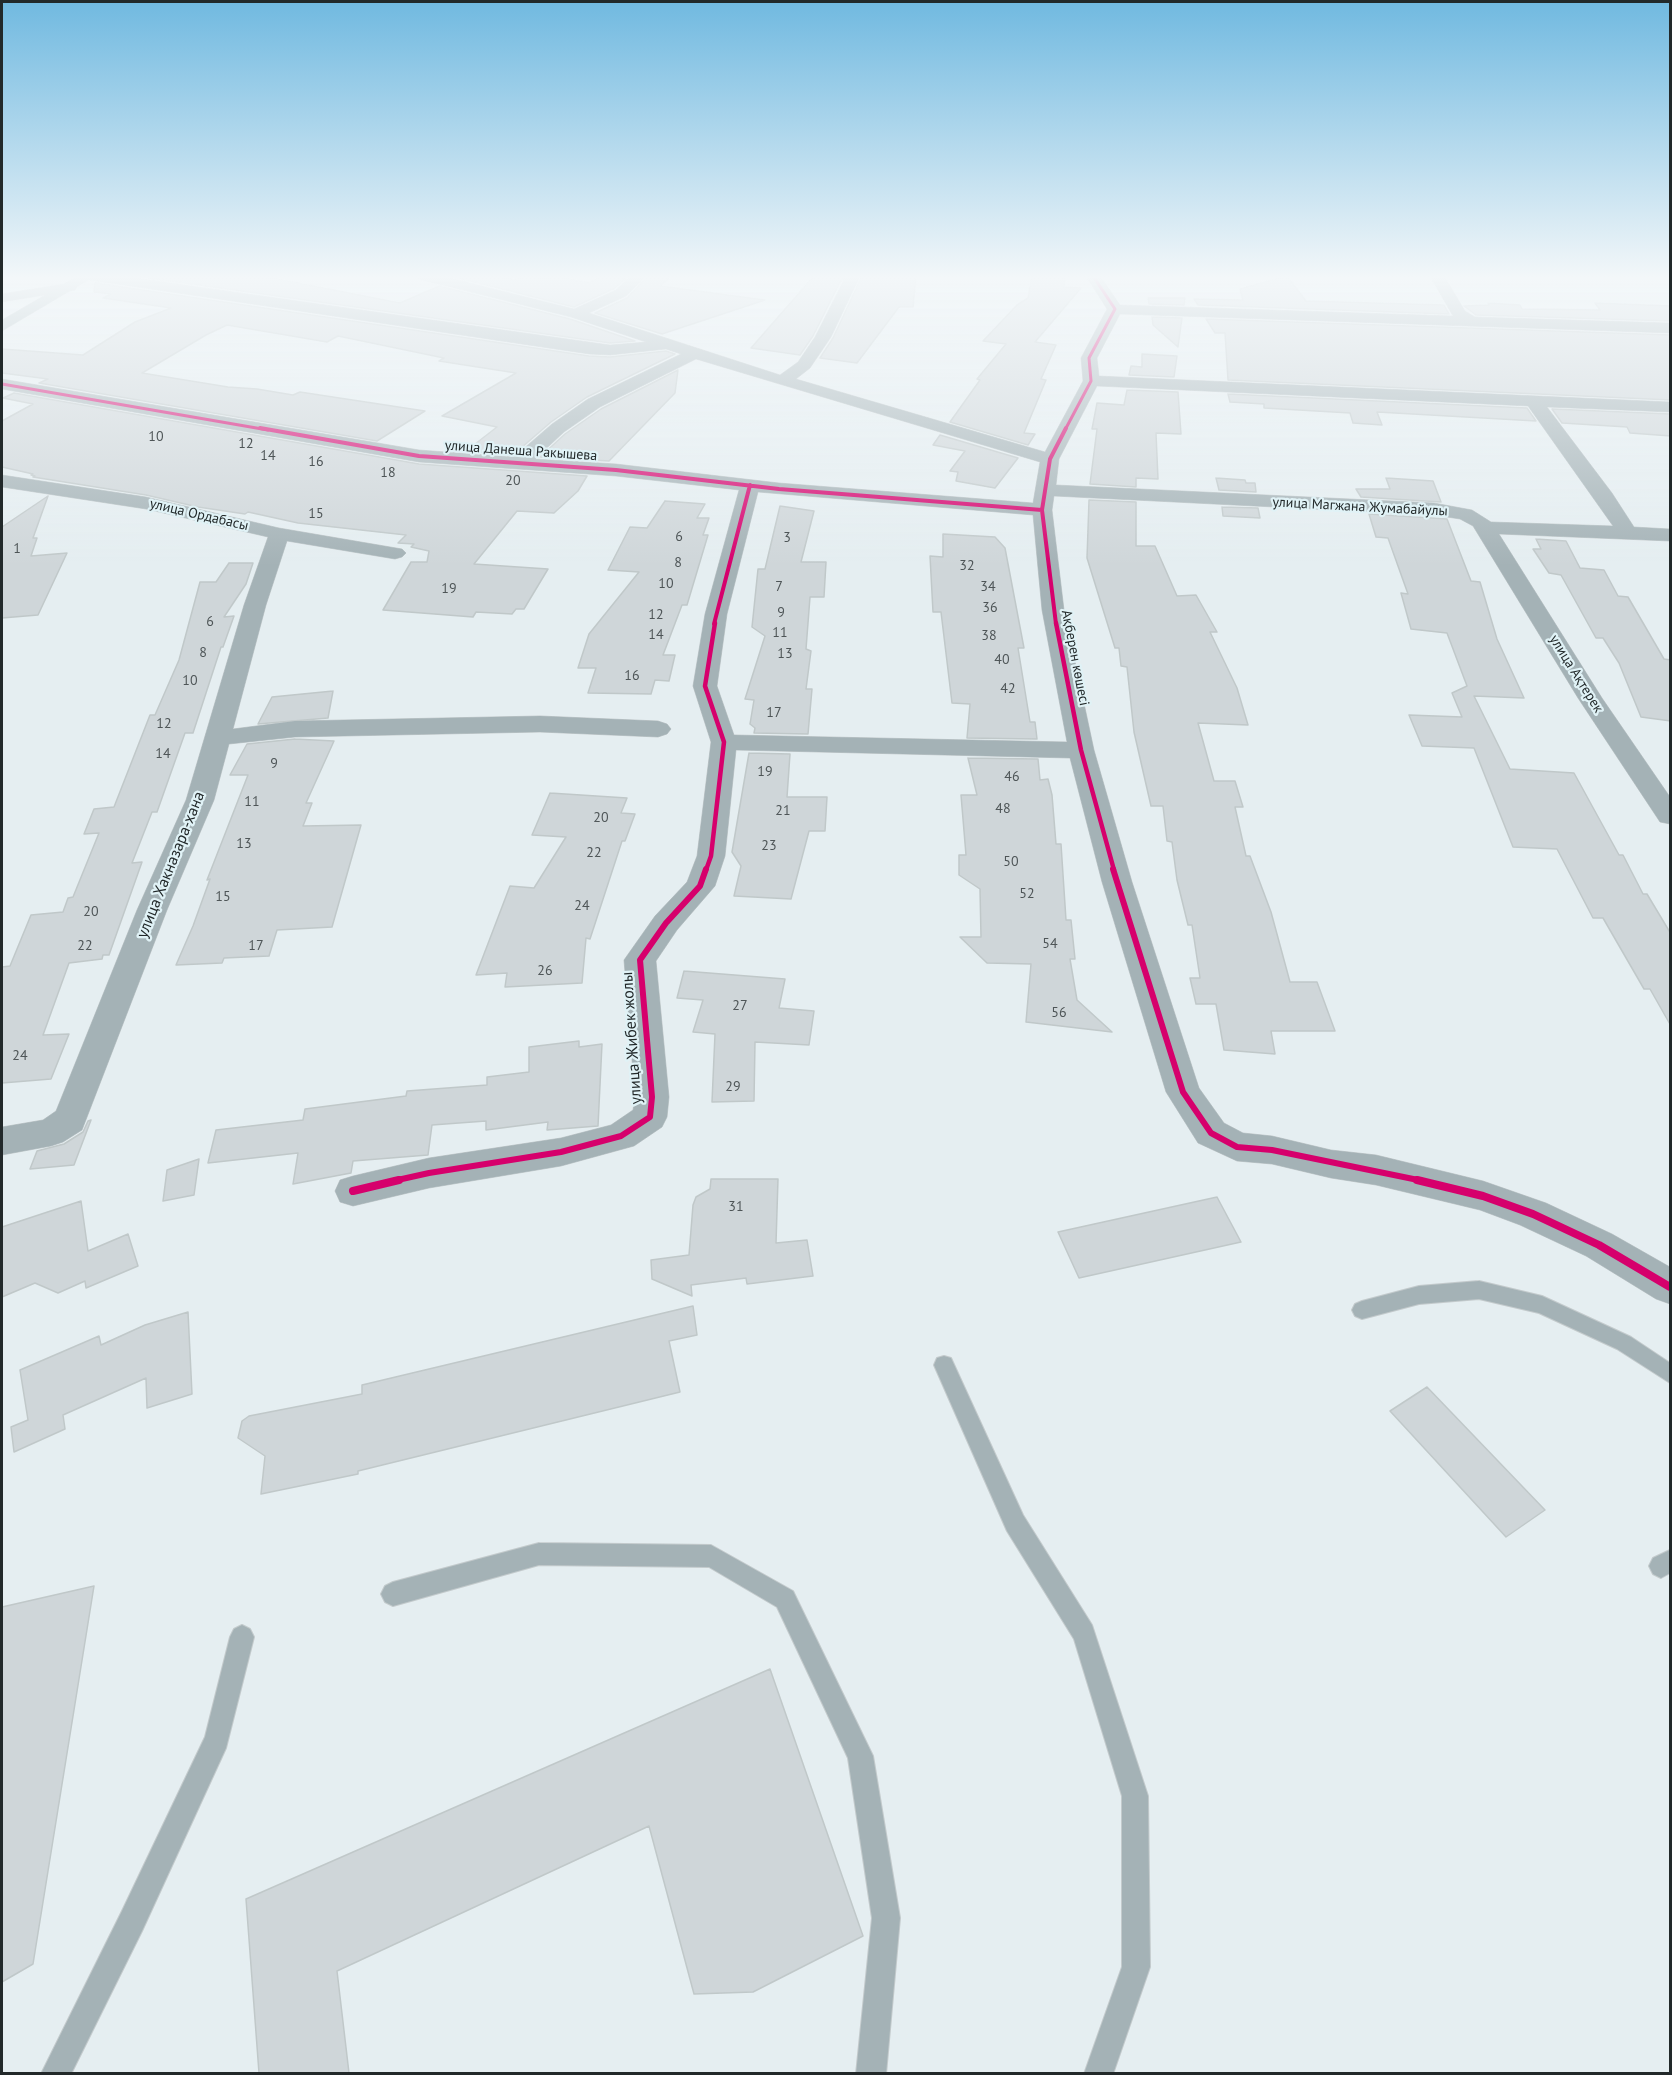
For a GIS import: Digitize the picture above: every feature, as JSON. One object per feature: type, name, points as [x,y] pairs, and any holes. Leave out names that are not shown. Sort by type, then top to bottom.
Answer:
[{"type":"street","points":[[519,463],[558,428],[594,403],[656,373]]},
{"type":"street","points":[[756,373],[1050,459]]},
{"type":"street","points":[[783,381],[794,373]]},
{"type":"street","name":"Ақберен көшесі","points":[[1090,373],[1091,381],[1050,459],[1043,500],[1053,610],[1081,750],[1117,882],[1184,1092],[1210,1133],[1237,1147],[1272,1150],[1330,1164],[1376,1170],[1483,1196],[1533,1214],[1590,1241],[1671,1287]]},
{"type":"street","points":[[1091,381],[1671,407]]},
{"type":"street","name":"улица Данеша Ракышева","points":[[2,384],[418,456],[690,477],[750,485],[1043,500]]},
{"type":"street","points":[[1532,399],[1605,497],[1628,532]]},
{"type":"street","name":"улица Ордабасы","points":[[2,482],[146,502],[279,534],[395,553]]},
{"type":"street","name":"улица Жибек жолы","points":[[353,1191],[429,1173],[561,1152],[621,1136],[650,1117],[652,1097],[640,960],[666,923],[700,886],[711,856],[724,742],[705,686],[716,614],[750,485]]},
{"type":"street","name":"улица Магжана Жумабайулы","points":[[1043,500],[1434,509],[1465,514],[1481,522],[1485,528],[1671,535]]},
{"type":"street","name":"улица Ақтерек","points":[[1485,528],[1590,698],[1671,816]]},
{"type":"street","name":"улица Хакназара-хана","points":[[2,1141],[51,1132],[70,1120],[152,910],[200,800],[255,605],[279,534]]},
{"type":"street","points":[[217,738],[307,728],[540,724],[658,729]]},
{"type":"street","points":[[724,742],[1081,750]]},
{"type":"lane","points":[[1362,1310],[1419,1295],[1479,1290],[1542,1305],[1624,1343],[1671,1374]]},
{"type":"lane","points":[[944,1365],[1015,1523],[1084,1633],[1135,1796],[1136,1967],[1098,2073]]},
{"type":"lane","points":[[393,1594],[539,1554],[711,1556],[784,1599],[860,1756],[886,1918],[871,2073]]},
{"type":"lane","points":[[55,2073],[132,1921],[217,1739],[242,1637]]},
{"type":"building","points":[[2,373],[142,373],[228,387],[293,395],[300,392],[425,411],[377,441],[39,383],[48,379]]},
{"type":"building","points":[[516,373],[636,373],[587,397],[551,422],[513,455],[466,451],[497,427],[442,416]]},
{"type":"building","points":[[672,373],[678,373],[675,393],[609,461],[540,457],[565,434],[601,409]]},
{"type":"building","points":[[982,373],[1044,373],[1041,379],[1046,380],[1024,433],[1035,434],[1028,445],[950,422],[980,380],[977,379]]},
{"type":"building","points":[[1129,373],[1175,373],[1174,377],[1129,375]]},
{"type":"building","points":[[1228,373],[1671,373],[1671,400],[1228,380]]},
{"type":"building","points":[[1127,390],[1178,392],[1181,434],[1156,433],[1158,479],[1136,478],[1136,487],[1090,484],[1097,429],[1092,429],[1097,403],[1124,405]]},
{"type":"building","points":[[14,393],[419,464],[587,476],[578,491],[554,513],[517,511],[474,564],[548,569],[524,609],[516,609],[512,614],[476,612],[473,617],[383,610],[411,562],[427,562],[429,551],[411,547],[414,544],[398,543],[406,535],[298,523],[248,512],[245,514],[198,507],[146,495],[33,477],[35,476],[31,475],[33,474],[2,467],[2,421],[33,404],[3,398]]},
{"type":"building","points":[[1228,394],[1527,408],[1536,421],[1377,412],[1382,425],[1353,423],[1350,413],[1264,408],[1264,404],[1230,402]]},
{"type":"building","points":[[1552,409],[1671,414],[1671,436],[1630,433],[1627,427],[1562,423]]},
{"type":"building","points":[[940,435],[1018,458],[995,488],[956,481],[958,472],[950,471],[965,451],[933,445]]},
{"type":"building","points":[[1216,478],[1255,483],[1256,492],[1219,490]]},
{"type":"building","points":[[1386,478],[1433,481],[1441,502],[1361,497],[1356,489],[1390,489]]},
{"type":"building","points":[[48,496],[33,538],[37,538],[31,556],[67,553],[38,615],[2,618],[2,527]]},
{"type":"building","points":[[1089,500],[1136,502],[1136,546],[1155,546],[1177,596],[1196,595],[1217,632],[1210,632],[1237,688],[1248,725],[1198,723],[1214,781],[1235,781],[1243,807],[1235,807],[1246,856],[1250,856],[1271,912],[1290,982],[1317,982],[1335,1031],[1271,1031],[1275,1054],[1224,1050],[1216,1004],[1196,1004],[1190,978],[1200,978],[1192,925],[1188,925],[1177,880],[1172,842],[1167,841],[1163,806],[1151,806],[1134,732],[1127,667],[1121,666],[1119,648],[1115,648],[1087,558]]},
{"type":"building","points":[[665,501],[705,504],[697,518],[709,518],[703,535],[708,535],[687,605],[682,605],[663,655],[675,655],[669,681],[655,680],[651,694],[588,693],[596,668],[578,668],[589,634],[639,572],[608,570],[630,527],[647,528]]},
{"type":"building","points":[[780,506],[814,511],[801,562],[826,562],[824,597],[810,597],[806,649],[811,651],[806,689],[812,689],[808,734],[754,733],[755,728],[750,724],[754,700],[745,699],[765,636],[752,627],[758,569],[765,569]]},
{"type":"building","points":[[1222,507],[1258,508],[1260,518],[1223,516]]},
{"type":"building","points":[[1369,514],[1447,519],[1471,581],[1480,582],[1497,639],[1524,698],[1474,696],[1510,769],[1574,773],[1619,855],[1623,855],[1643,894],[1647,894],[1671,934],[1671,1026],[1650,989],[1644,989],[1603,918],[1593,918],[1557,849],[1513,847],[1474,748],[1422,746],[1409,715],[1462,717],[1452,693],[1467,686],[1447,633],[1411,629],[1401,593],[1408,594],[1388,538],[1376,537]]},
{"type":"building","points":[[943,534],[995,537],[1005,548],[1024,648],[1018,648],[1030,722],[1035,722],[1037,739],[967,738],[970,704],[952,703],[941,612],[933,612],[930,556],[943,557]]},
{"type":"building","points":[[1536,539],[1566,541],[1580,568],[1604,570],[1618,596],[1628,597],[1664,659],[1671,660],[1671,721],[1641,717],[1619,663],[1603,638],[1596,638],[1561,575],[1549,573],[1533,549],[1541,549]]},
{"type":"building","points":[[229,563],[253,563],[246,584],[224,617],[234,616],[223,647],[221,647],[193,733],[185,733],[157,812],[152,812],[132,863],[142,862],[109,955],[103,955],[102,959],[69,963],[43,1035],[69,1034],[51,1079],[2,1083],[2,967],[10,966],[31,915],[63,912],[68,898],[73,897],[99,833],[84,834],[94,809],[114,807],[150,715],[155,715],[179,660],[200,582],[216,582]]},
{"type":"building","points":[[333,691],[328,718],[258,724],[272,697]]},
{"type":"building","points":[[295,739],[334,741],[306,803],[312,803],[303,826],[361,825],[332,927],[277,930],[269,956],[224,958],[222,963],[176,965],[193,926],[210,879],[207,880],[248,775],[230,775],[247,744]]},
{"type":"building","points":[[749,753],[790,754],[787,797],[827,797],[825,831],[809,831],[791,899],[734,896],[741,866],[732,852]]},
{"type":"building","points":[[968,758],[1038,759],[1040,780],[1048,779],[1052,795],[1056,844],[1061,844],[1066,920],[1071,920],[1075,959],[1070,959],[1077,1000],[1112,1032],[1026,1022],[1031,964],[987,963],[960,937],[981,937],[980,889],[959,875],[959,855],[966,855],[961,795],[977,795]]},
{"type":"building","points":[[550,793],[627,798],[621,813],[635,814],[625,841],[622,841],[590,939],[586,938],[582,983],[505,987],[507,973],[476,975],[510,886],[534,888],[566,837],[532,835]]},
{"type":"building","points":[[684,971],[785,979],[779,1008],[814,1011],[809,1045],[755,1042],[754,1101],[712,1102],[715,1034],[693,1032],[703,1000],[677,998]]},
{"type":"building","points":[[579,1041],[579,1047],[602,1044],[598,1126],[547,1130],[548,1122],[486,1130],[486,1121],[432,1125],[428,1155],[353,1161],[351,1173],[293,1184],[298,1153],[208,1163],[216,1130],[303,1120],[305,1109],[406,1096],[407,1091],[487,1085],[487,1077],[529,1072],[529,1047]]},
{"type":"building","points":[[91,1120],[74,1165],[30,1169],[37,1151],[64,1144],[83,1132],[88,1121]]},
{"type":"building","points":[[199,1159],[194,1195],[163,1201],[167,1170]]},
{"type":"building","points":[[711,1179],[778,1179],[776,1243],[807,1240],[813,1276],[747,1284],[746,1278],[691,1285],[692,1296],[652,1279],[651,1260],[689,1255],[693,1205],[696,1197],[710,1189]]},
{"type":"building","points":[[1217,1197],[1241,1242],[1079,1278],[1058,1232]]},
{"type":"building","points":[[81,1201],[88,1251],[128,1234],[138,1266],[86,1288],[85,1281],[58,1293],[35,1283],[2,1297],[2,1227]]},
{"type":"building","points":[[693,1306],[697,1335],[669,1341],[680,1392],[358,1471],[358,1474],[261,1494],[265,1456],[238,1438],[242,1421],[249,1416],[362,1394],[362,1385]]},
{"type":"building","points":[[188,1312],[192,1394],[147,1408],[146,1378],[63,1415],[65,1429],[14,1452],[11,1427],[28,1420],[20,1370],[99,1336],[101,1345],[145,1325]]},
{"type":"building","points":[[1427,1387],[1545,1510],[1506,1537],[1390,1411]]},
{"type":"building","points":[[94,1586],[33,1964],[2,1982],[2,1607]]},
{"type":"building","points":[[770,1669],[863,1936],[753,1992],[694,1994],[649,1826],[337,1971],[349,2073],[259,2073],[246,1899]]},
{"type":"cycle path","points":[[1090,373],[1091,381],[1050,459],[1042,510],[1053,610],[1081,750],[1117,882],[1183,1092],[1211,1133],[1237,1147],[1272,1150],[1331,1164],[1376,1170],[1483,1196],[1533,1214],[1599,1245],[1670,1287]]},
{"type":"cycle path","points":[[2,384],[419,456],[616,470],[779,489],[1042,510]]},
{"type":"cycle path","points":[[353,1191],[429,1173],[561,1152],[621,1136],[650,1117],[652,1097],[640,960],[666,923],[700,886],[711,856],[724,742],[705,686],[716,614],[750,485]]}]
